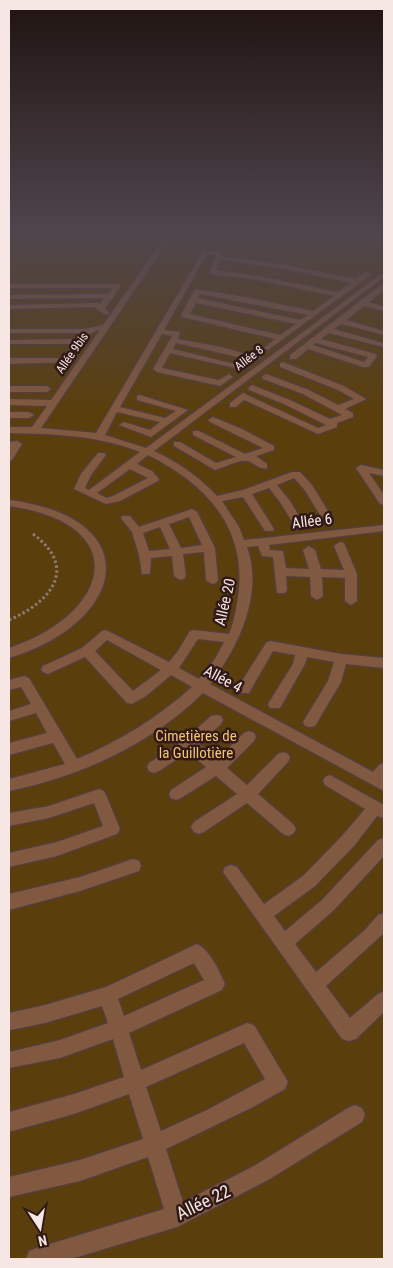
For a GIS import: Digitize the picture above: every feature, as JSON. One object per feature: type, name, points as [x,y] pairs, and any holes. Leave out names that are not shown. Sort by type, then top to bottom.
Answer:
[{"type":"lane","points":[[101,308],[114,290]]},
{"type":"lane","name":"Allée 9bis","points":[[35,430],[131,290]]},
{"type":"lane","points":[[99,436],[182,290]]},
{"type":"lane","points":[[337,290],[344,292]]},
{"type":"lane","points":[[268,348],[347,290]]},
{"type":"lane","name":"Allée 8","points":[[90,494],[149,452],[363,290]]},
{"type":"lane","points":[[293,356],[381,290]]},
{"type":"lane","points":[[281,338],[185,316],[198,291],[314,314]]},
{"type":"lane","points":[[9,297],[110,296]]},
{"type":"lane","points":[[372,296],[384,299]]},
{"type":"lane","points":[[194,300],[302,323]]},
{"type":"lane","points":[[363,303],[384,309]]},
{"type":"lane","points":[[9,307],[86,305],[101,308],[112,318]]},
{"type":"lane","points":[[188,310],[290,332]]},
{"type":"lane","points":[[339,321],[384,334]]},
{"type":"lane","points":[[9,331],[85,330],[94,327],[106,327]]},
{"type":"lane","points":[[9,361],[66,360],[85,330]]},
{"type":"lane","points":[[327,330],[380,345]]},
{"type":"lane","points":[[158,331],[176,334],[157,369],[220,383],[229,377],[161,362]]},
{"type":"lane","points":[[173,340],[221,348],[256,358]]},
{"type":"lane","points":[[307,346],[366,365],[373,356],[315,340]]},
{"type":"lane","points":[[9,342],[78,341]]},
{"type":"lane","points":[[168,350],[243,367]]},
{"type":"lane","points":[[9,353],[71,352]]},
{"type":"lane","points":[[283,365],[332,384],[361,399],[339,408]]},
{"type":"lane","points":[[266,377],[306,392],[350,415],[329,423]]},
{"type":"lane","points":[[233,405],[243,396],[318,431],[334,425],[287,402],[252,388]]},
{"type":"lane","points":[[9,389],[47,389]]},
{"type":"lane","points":[[124,425],[151,434],[183,410],[140,398]]},
{"type":"lane","points":[[9,402],[54,403]]},
{"type":"lane","points":[[115,409],[168,421]]},
{"type":"lane","points":[[9,415],[28,415]]},
{"type":"lane","points":[[177,444],[215,468],[271,448],[239,430],[212,420]]},
{"type":"lane","name":"Allée 20","points":[[9,430],[35,430],[99,436],[149,452],[170,462],[192,477],[216,499],[235,529],[246,559],[247,586],[236,631],[232,639],[200,686],[166,718],[107,754],[74,767],[9,785]]},
{"type":"lane","points":[[196,433],[246,458],[252,458],[263,466]]},
{"type":"lane","points":[[9,444],[17,444],[9,458]]},
{"type":"lane","points":[[101,455],[86,474],[79,489],[106,502],[116,499],[154,479],[148,473],[131,465]]},
{"type":"lane","points":[[384,473],[361,468],[384,502]]},
{"type":"lane","points":[[216,499],[246,493],[296,474],[308,487],[329,521]]},
{"type":"lane","points":[[271,484],[285,501],[300,526]]},
{"type":"lane","points":[[246,493],[269,529]]},
{"type":"lane","points":[[9,503],[52,510],[74,521],[86,532],[99,554],[101,572],[96,590],[79,615],[56,633],[32,645],[9,653]]},
{"type":"lane","points":[[137,532],[192,512],[209,548],[212,580]]},
{"type":"lane","points":[[126,518],[137,532],[145,555],[146,571]]},
{"type":"lane","points":[[163,522],[177,552],[180,576]]},
{"type":"lane","name":"Allée 6","points":[[242,544],[384,528]]},
{"type":"lane","points":[[262,542],[266,553],[279,554],[282,572],[281,590]]},
{"type":"lane","points":[[340,546],[351,574],[351,601]]},
{"type":"lane","points":[[145,555],[209,548]]},
{"type":"lane","points":[[309,550],[316,572],[317,596]]},
{"type":"lane","points":[[282,572],[351,574]]},
{"type":"lane","name":"Allée 4","points":[[48,669],[87,651],[106,634],[200,686],[382,778]]},
{"type":"lane","points":[[87,651],[132,699],[153,685],[170,670],[188,650],[194,634],[232,639]]},
{"type":"lane","points":[[244,688],[270,646],[341,659],[384,663]]},
{"type":"lane","points":[[275,704],[299,664],[302,652]]},
{"type":"lane","points":[[310,722],[334,682],[341,659]]},
{"type":"lane","points":[[9,685],[24,681],[74,767]]},
{"type":"lane","points":[[9,716],[39,707]]},
{"type":"lane","points":[[154,767],[189,744],[216,720]]},
{"type":"lane","points":[[9,749],[56,736]]},
{"type":"lane","points":[[176,794],[217,768],[249,737]]},
{"type":"lane","points":[[189,744],[288,829]]},
{"type":"lane","points":[[198,827],[248,794],[283,758]]},
{"type":"lane","points":[[262,915],[309,881],[380,810],[330,781]]},
{"type":"lane","points":[[9,819],[49,812],[99,795],[112,829],[57,849],[9,860]]},
{"type":"lane","points":[[283,943],[328,905],[384,845]]},
{"type":"lane","points":[[9,902],[80,884],[133,866]]},
{"type":"lane","points":[[231,872],[349,1032],[384,1000]]},
{"type":"lane","points":[[314,985],[371,936],[384,921]]},
{"type":"lane","points":[[11,1021],[45,1014],[108,995],[197,952],[216,984],[119,1028],[60,1049],[11,1060]]},
{"type":"lane","points":[[108,995],[177,1216]]},
{"type":"lane","points":[[9,1188],[104,1164],[154,1146],[226,1112],[278,1082],[247,1032],[180,1066],[136,1084],[70,1107],[12,1121]]},
{"type":"lane","name":"Allée 22","points":[[37,1259],[177,1216],[261,1173],[355,1115]]},
{"type":"path","points":[[9,620],[25,613],[42,600],[54,584],[59,571],[57,556],[50,546],[30,532]]},
{"type":"green space","name":"Cimetières de la Guillotière","points":[[9,290],[384,290],[384,1259],[9,1259]]}]
